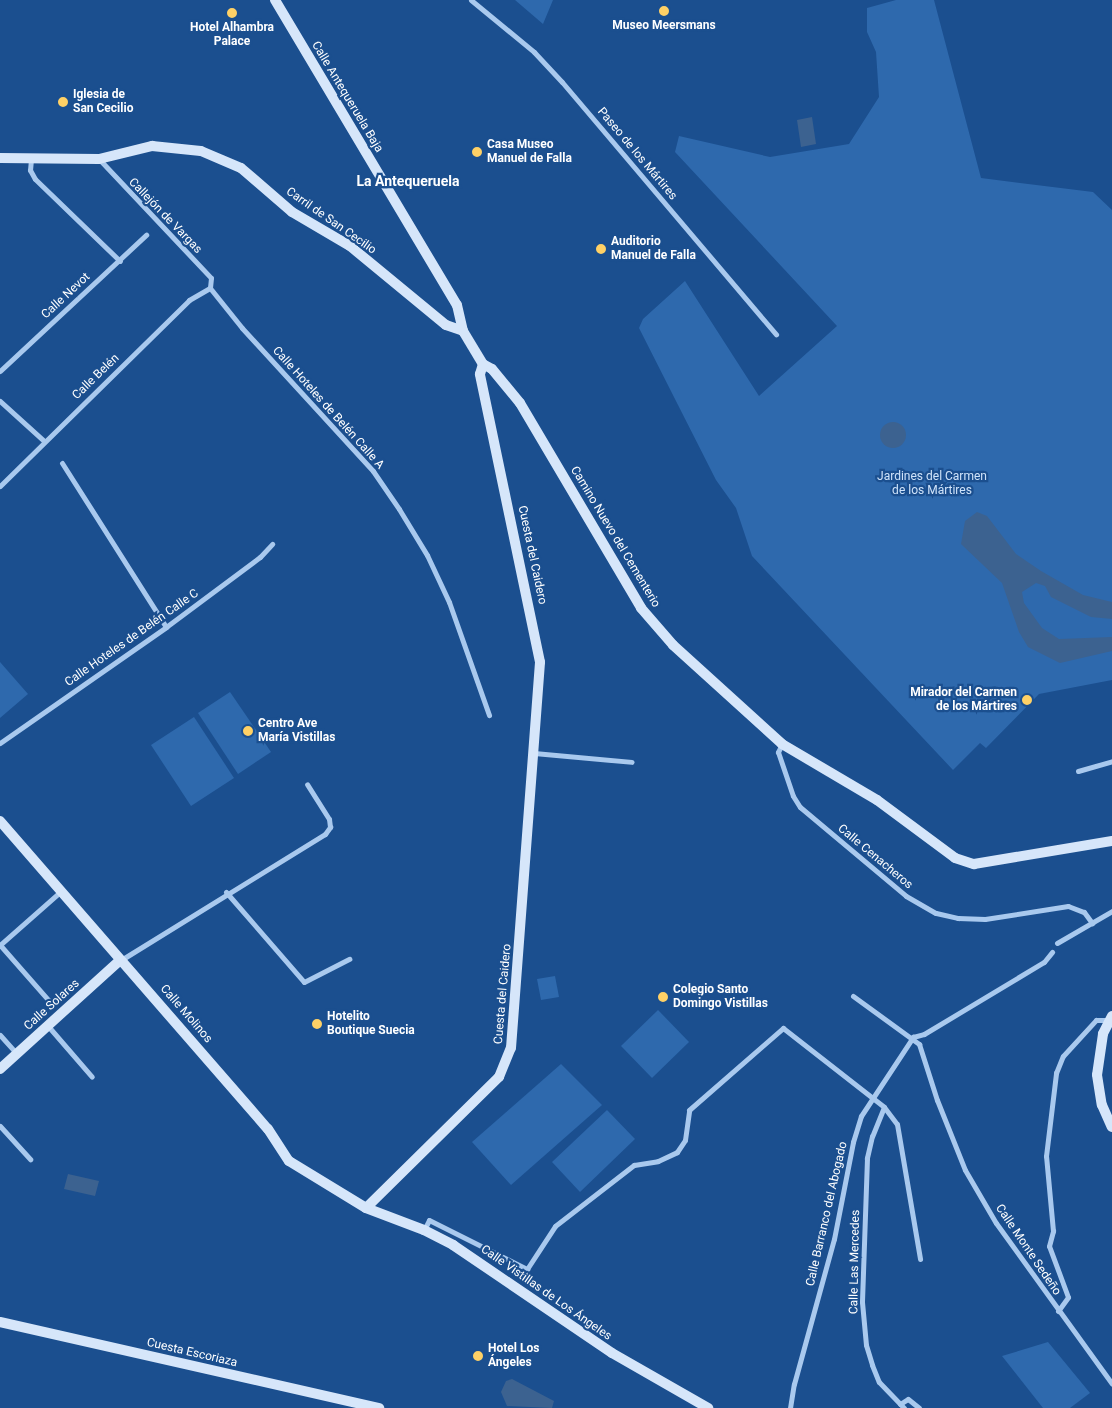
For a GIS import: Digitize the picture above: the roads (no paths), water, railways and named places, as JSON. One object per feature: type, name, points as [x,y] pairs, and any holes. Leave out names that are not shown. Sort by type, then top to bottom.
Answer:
[{"type":"street","name":"Calle Antequeruela Baja","points":[[275,0],[457,304],[463,331],[482,364]]},
{"type":"street","name":"Paseo de los Mártires","points":[[471,0],[534,52],[562,82],[776,334]]},
{"type":"street","name":"Carril de San Cecilio","points":[[0,158],[99,159],[152,146],[201,151],[241,168],[292,212],[350,246],[446,325],[463,331]]},
{"type":"street","points":[[31,158],[30,170],[35,180],[120,261]]},
{"type":"street","name":"Callejón de Vargas","points":[[99,159],[211,278],[210,288]]},
{"type":"street","name":"Calle Nevot","points":[[0,372],[146,235]]},
{"type":"street","name":"Calle Belén","points":[[0,486],[189,300],[210,288]]},
{"type":"street","name":"Calle Hoteles de Belén Calle A","points":[[210,288],[242,328],[373,471],[399,510],[427,555],[449,602],[489,715]]},
{"type":"street","name":"Camino Nuevo del Cementerio","points":[[482,364],[492,369],[520,404],[641,608],[673,645],[782,744],[876,800],[954,858],[974,864],[1112,841]]},
{"type":"street","name":"Cuesta del Caidero","points":[[366,1208],[499,1077],[508,1063],[540,662],[480,374],[482,364]]},
{"type":"street","points":[[0,402],[44,441]]},
{"type":"street","points":[[62,463],[166,627]]},
{"type":"street","name":"Calle Hoteles de Belén Calle C","points":[[0,743],[166,627],[260,557],[272,544]]},
{"type":"street","name":"Calle Cenacheros","points":[[782,744],[778,752],[793,796],[800,808],[906,896],[936,912],[958,918],[985,919],[1068,906],[1084,912],[1092,923]]},
{"type":"street","points":[[534,753],[632,762]]},
{"type":"street","points":[[1078,771],[1112,761]]},
{"type":"street","points":[[120,960],[226,892],[325,834],[330,826],[329,819],[307,784]]},
{"type":"street","name":"Calle Molinos","points":[[0,821],[268,1129],[289,1161],[366,1208]]},
{"type":"street","points":[[50,1002],[0,945],[60,890]]},
{"type":"street","points":[[226,892],[304,982],[349,959]]},
{"type":"street","points":[[1057,943],[1112,911]]},
{"type":"street","points":[[853,996],[913,1037],[924,1034],[1044,962],[1052,952]]},
{"type":"street","name":"Calle Solares","points":[[0,1068],[120,960]]},
{"type":"street","points":[[1111,1018],[1103,1034],[1097,1075],[1102,1105],[1112,1127]]},
{"type":"street","name":"Calle Monte Sedeño","points":[[913,1037],[919,1044],[937,1100],[965,1170],[996,1223],[1058,1311],[1068,1297],[1049,1246],[1053,1231],[1046,1156],[1056,1073],[1063,1056],[1096,1020],[1111,1018]]},
{"type":"street","points":[[48,1025],[92,1077]]},
{"type":"street","points":[[424,1230],[429,1220],[527,1269],[555,1226],[634,1165],[658,1161],[677,1152],[685,1140],[688,1110],[783,1028],[871,1099],[884,1107],[897,1124],[920,1259]]},
{"type":"street","points":[[0,1035],[17,1054]]},
{"type":"street","name":"Calle Barranco del Abogado","points":[[790,1408],[794,1384],[834,1239],[853,1142],[871,1099],[913,1037]]},
{"type":"street","name":"Calle Las Mercedes","points":[[884,1107],[867,1158],[862,1302],[866,1345],[872,1365],[879,1382],[902,1406]]},
{"type":"street","points":[[0,1126],[30,1159]]},
{"type":"street","name":"Calle Vistillas de Los Ángeles","points":[[366,1208],[424,1230],[498,1273],[612,1353],[708,1408]]},
{"type":"street","points":[[1058,1311],[1112,1384]]},
{"type":"street","name":"Cuesta Escoriaza","points":[[0,1322],[379,1408]]},
{"type":"street","points":[[902,1406],[908,1399],[919,1408]]},
{"type":"place","name":"Museo Meersmans","points":[[664,11]]},
{"type":"place","name":"Hotel Alhambra Palace","points":[[232,13]]},
{"type":"place","name":"Iglesia de San Cecilio","points":[[63,102]]},
{"type":"place","name":"Casa Museo Manuel de Falla","points":[[477,152]]},
{"type":"place","name":"Auditorio Manuel de Falla","points":[[601,249]]},
{"type":"place","name":"Mirador del Carmen de los Mártires","points":[[1027,700]]},
{"type":"place","name":"Centro Ave María Vistillas","points":[[248,731]]},
{"type":"place","name":"Colegio Santo Domingo Vistillas","points":[[663,997]]},
{"type":"place","name":"Hotelito Boutique Suecia","points":[[317,1024]]},
{"type":"place","name":"Hotel Los Ángeles","points":[[478,1356]]},
{"type":"district","name":"La Antequeruela","points":[[408,181]]},
{"type":"park label","name":"Jardines del Carmen de los Mártires","points":[[932,484]]}]
